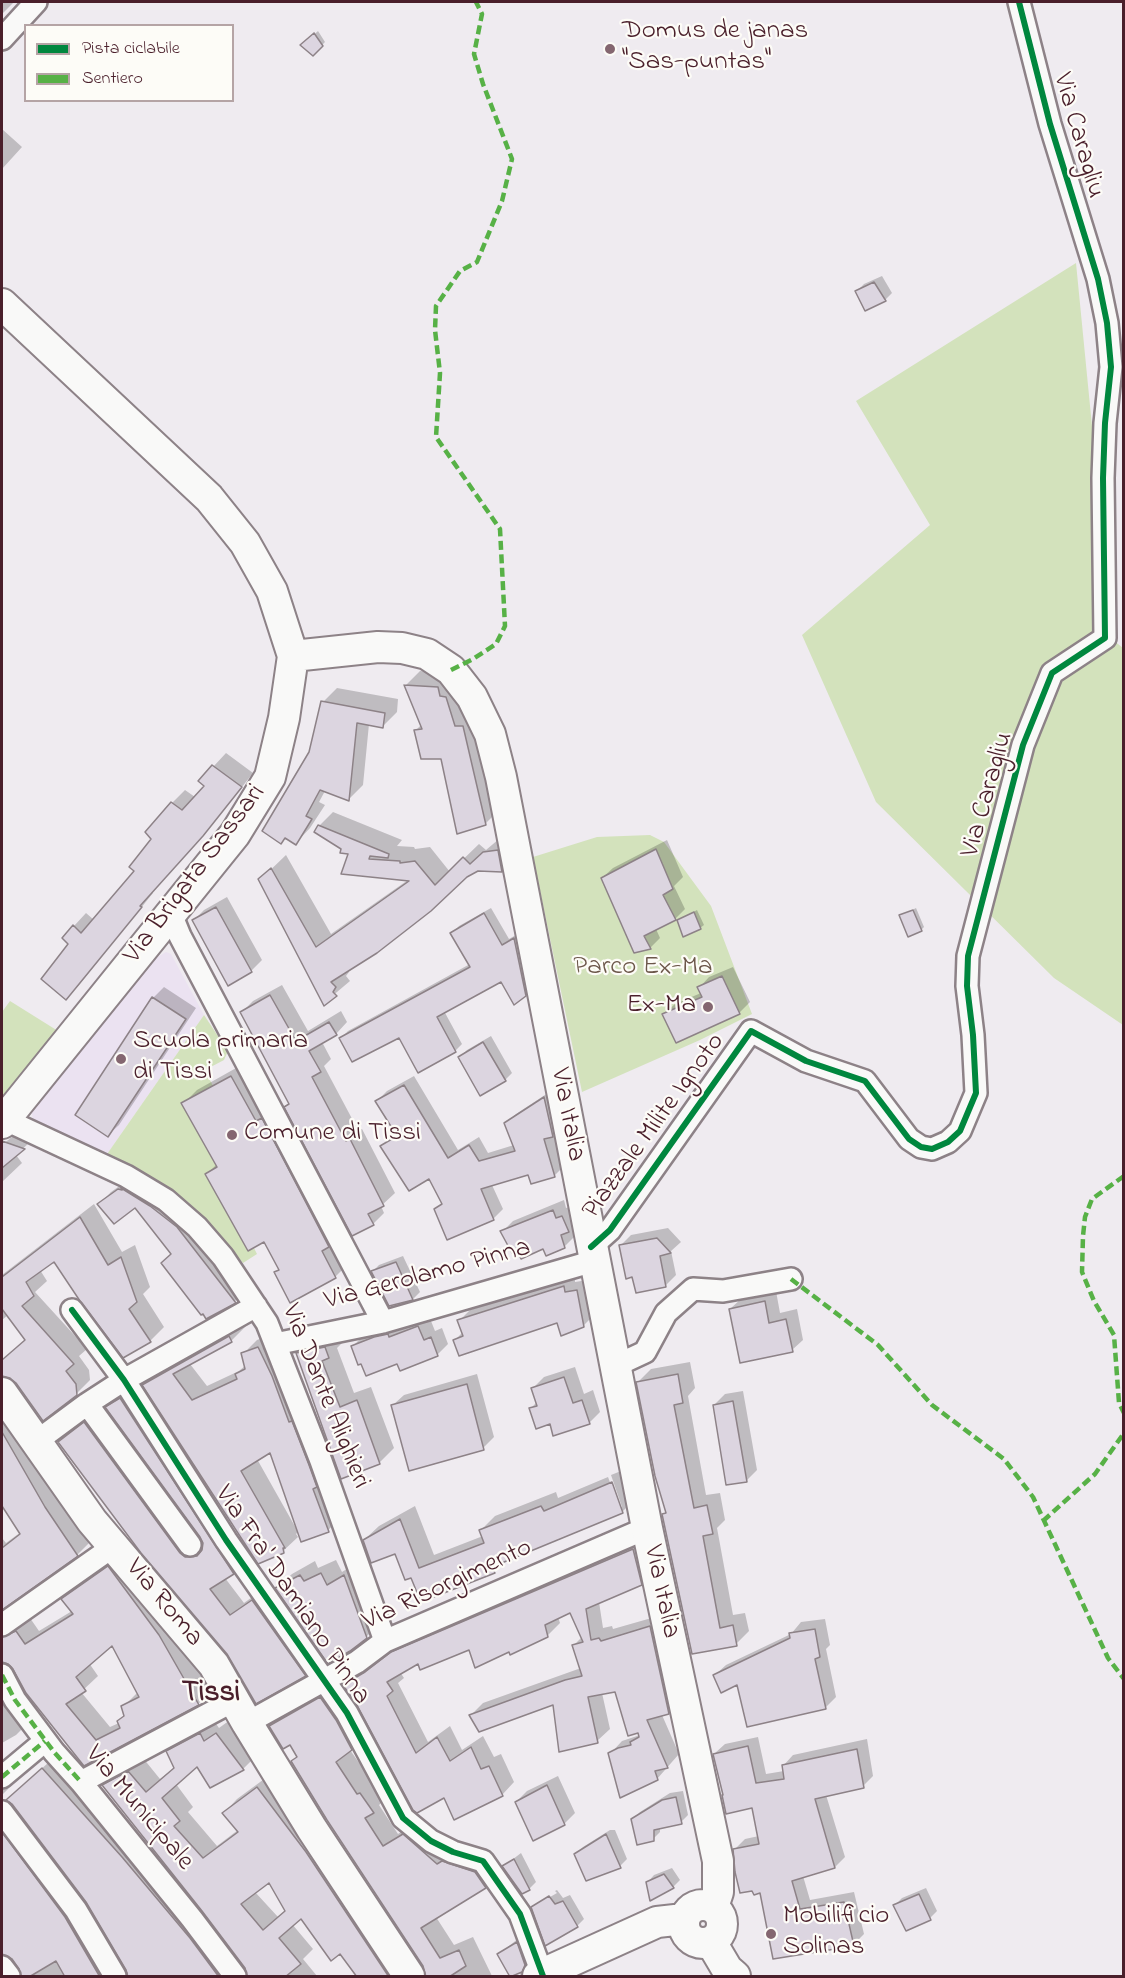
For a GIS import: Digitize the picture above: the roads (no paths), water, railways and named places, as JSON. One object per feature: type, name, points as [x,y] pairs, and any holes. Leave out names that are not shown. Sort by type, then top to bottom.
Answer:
[{"type":"main road","name":"Via Brigata Sassari","points":[[2,304],[209,498],[245,543],[273,591],[292,657],[284,717],[270,777],[235,834],[4,1122]]},
{"type":"main road","name":"Via Italia","points":[[292,657],[378,648],[402,648],[427,654],[451,670],[472,697],[490,734],[501,777],[647,1528],[718,1861],[718,1892],[713,1907]]},
{"type":"main road","name":"Via Roma","points":[[2,1393],[92,1521],[214,1665],[312,1829],[409,1977]]},
{"type":"main road","points":[[702,1904],[713,1907],[722,1916],[720,1934],[711,1942],[699,1943],[688,1936],[684,1919],[696,1906],[702,1904]]},
{"type":"main road","points":[[541,1976],[657,1922],[684,1919]]},
{"type":"main road","points":[[711,1942],[735,1977]]},
{"type":"street","points":[[2,39],[36,2]]},
{"type":"street","name":"Via Caragliu","points":[[751,1031],[806,1061],[865,1082],[909,1139],[921,1147],[932,1149],[948,1142],[960,1131],[976,1093],[973,1035],[967,986],[968,956],[1023,745],[1052,673],[1105,638],[1103,478],[1105,423],[1111,367],[1107,323],[1098,279],[1050,124],[1019,2]]},
{"type":"street","points":[[171,914],[186,947],[383,1322]]},
{"type":"street","name":"Piazzale Milite Ignoto","points":[[593,1254],[751,1031]]},
{"type":"street","name":"Via Dante Alighieri","points":[[4,1122],[126,1176],[166,1200],[196,1227],[223,1257],[267,1323],[321,1461],[385,1641]]},
{"type":"street","name":"Via Gerolamo Pinna","points":[[275,1344],[383,1322],[593,1254]]},
{"type":"street","points":[[615,1366],[645,1352],[666,1313],[693,1289],[723,1291],[791,1279]]},
{"type":"street","points":[[37,1441],[124,1380],[256,1306]]},
{"type":"street","name":"Via Fra' Damiano Pinna","points":[[72,1310],[124,1380],[226,1540],[347,1713],[403,1818],[431,1841],[453,1852],[483,1861],[520,1914],[541,1976]]},
{"type":"street","points":[[87,1404],[190,1545]]},
{"type":"street","name":"Via Risorgimento","points":[[81,1782],[241,1711],[324,1682],[357,1662],[385,1641],[647,1528]]},
{"type":"street","points":[[2,1625],[114,1546]]},
{"type":"street","name":"Via Municipale","points":[[2,1675],[15,1700],[45,1741],[192,1919],[235,1977]]},
{"type":"street","points":[[2,1777],[45,1741]]},
{"type":"street","points":[[2,1812],[76,1910],[114,1977]]},
{"type":"street","points":[[2,1967],[9,1977]]},
{"type":"place","name":"Domus de janas \"Sas-puntas\"","points":[[610,49]]},
{"type":"place","name":"Ex-Ma","points":[[708,1007]]},
{"type":"place","name":"Scuola primaria di Tissi","points":[[121,1059]]},
{"type":"place","name":"Comune di Tissi","points":[[232,1135]]},
{"type":"place","name":"Mobilificio Solinas","points":[[771,1934]]},
{"type":"district","name":"Tissi","points":[[211,1695]]},
{"type":"park label","name":"Parco Ex-Ma","points":[[643,969]]}]
